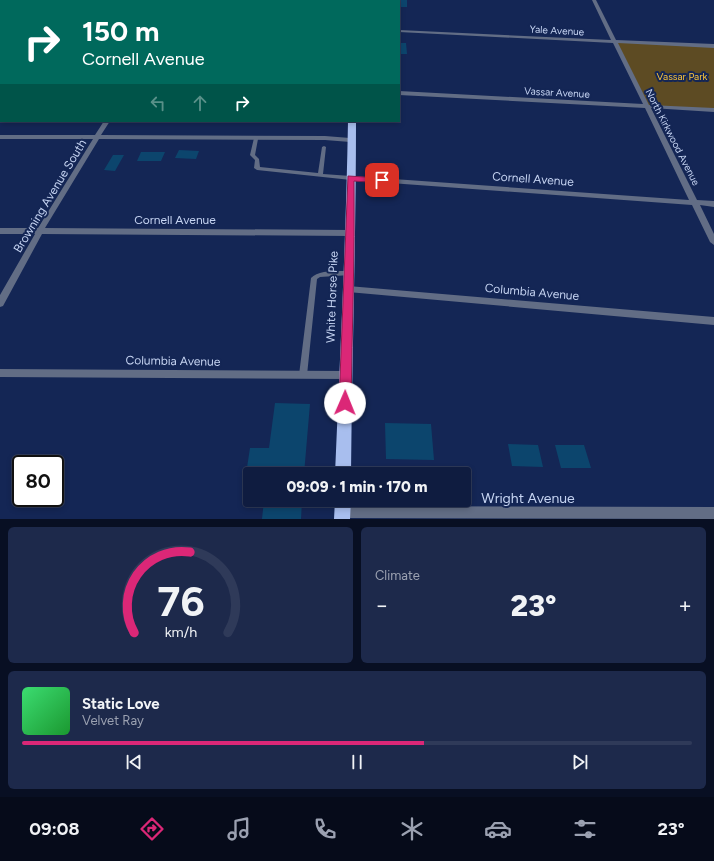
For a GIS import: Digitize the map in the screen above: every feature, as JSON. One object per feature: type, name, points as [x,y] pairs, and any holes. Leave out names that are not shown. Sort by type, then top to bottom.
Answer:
[{"type":"highway","name":"White Horse Pike","points":[[344,467],[348,273],[351,233],[350,140],[352,122]]},
{"type":"street","name":"North Kirkwood Avenue","points":[[594,0],[714,242]]},
{"type":"street","name":"Yale Avenue","points":[[400,31],[714,46]]},
{"type":"street","name":"Vassar Avenue","points":[[400,93],[714,110]]},
{"type":"street","name":"Browning Avenue South","points":[[0,303],[40,231],[107,122]]},
{"type":"street","points":[[0,137],[350,140]]},
{"type":"street","name":"Cornell Avenue","points":[[350,178],[714,204]]},
{"type":"street","name":"Cornell Avenue","points":[[0,230],[351,233]]},
{"type":"street","name":"Columbia Avenue","points":[[348,289],[714,321]]},
{"type":"street","name":"Columbia Avenue","points":[[0,373],[346,375]]},
{"type":"street","name":"Wright Avenue","points":[[343,510],[489,516],[714,513]]},
{"type":"lane","points":[[256,139],[252,155],[257,159],[257,168],[259,169],[350,178]]},
{"type":"lane","points":[[320,175],[324,147]]},
{"type":"lane","points":[[303,375],[314,278],[319,275],[348,273]]},
{"type":"green space","name":"Vassar Park","points":[[614,41],[714,46],[714,110],[646,106]]},
{"type":"building","points":[[400,0],[407,0],[407,7],[400,7]]},
{"type":"building","points":[[400,43],[406,43],[407,54],[400,54]]},
{"type":"building","points":[[179,150],[199,151],[196,159],[175,158]]},
{"type":"building","points":[[141,152],[165,152],[161,161],[137,161]]},
{"type":"building","points":[[113,155],[124,155],[115,171],[104,170]]},
{"type":"building","points":[[275,403],[310,404],[305,467],[247,467],[250,448],[269,448]]},
{"type":"building","points":[[385,423],[431,424],[434,460],[386,459]]},
{"type":"building","points":[[508,444],[538,445],[543,467],[512,466]]},
{"type":"building","points":[[555,445],[584,445],[591,468],[561,468]]},
{"type":"building","points":[[263,507],[302,507],[301,519],[262,519]]},
{"type":"route","points":[[345,403],[348,273],[351,233],[350,178],[382,180]]}]
